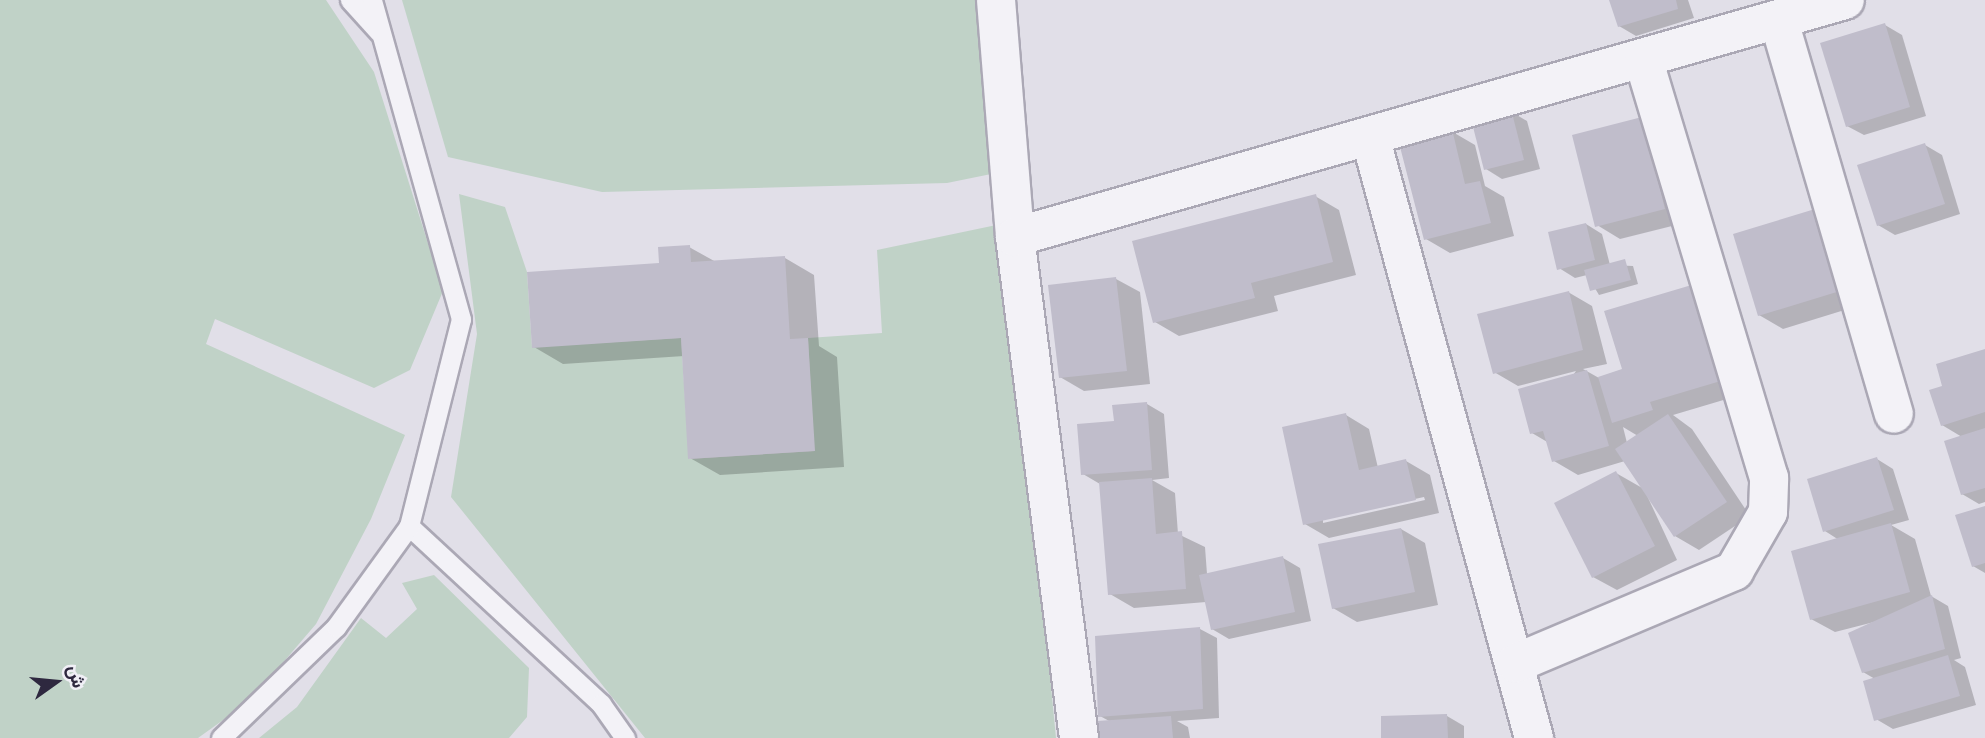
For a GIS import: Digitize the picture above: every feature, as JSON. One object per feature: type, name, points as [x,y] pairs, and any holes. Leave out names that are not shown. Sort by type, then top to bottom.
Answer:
[{"type":"street","points":[[996,0],[1014,237],[1079,738]]},
{"type":"street","points":[[1014,237],[1371,139],[1845,0]]},
{"type":"street","points":[[1779,21],[1894,414]]},
{"type":"street","points":[[1516,663],[1734,571],[1768,512],[1769,478],[1644,61]]},
{"type":"street","points":[[1371,139],[1516,663],[1534,738]]},
{"type":"lane","points":[[350,0],[380,33]]},
{"type":"lane","points":[[221,738],[337,626],[409,526],[461,319],[372,0]]},
{"type":"lane","points":[[409,526],[601,704],[625,738]]},
{"type":"green space","points":[[0,0],[326,0],[374,72],[443,291],[410,370],[374,388],[215,319],[206,344],[405,435],[371,519],[316,624],[251,700],[198,738],[0,738]]},
{"type":"green space","points":[[402,0],[987,0],[1001,172],[947,183],[602,192],[448,157]]},
{"type":"green space","points":[[459,194],[505,207],[527,272],[532,347],[681,338],[689,459],[814,451],[808,338],[882,333],[877,250],[1006,223],[1056,738],[645,738],[451,497],[477,334]]},
{"type":"green space","points":[[434,575],[529,668],[527,717],[509,738],[259,738],[297,707],[361,618],[386,638],[417,609],[402,583]]},
{"type":"building","points":[[1609,0],[1676,0],[1678,9],[1618,27]]},
{"type":"building","points":[[1885,23],[1910,107],[1846,127],[1820,43]]},
{"type":"building","points":[[1511,109],[1524,160],[1484,170],[1471,119]]},
{"type":"building","points":[[1642,117],[1665,209],[1595,227],[1572,135]]},
{"type":"building","points":[[1452,129],[1465,184],[1480,181],[1491,223],[1424,240],[1399,143]]},
{"type":"building","points":[[1925,143],[1945,204],[1877,226],[1857,165]]},
{"type":"building","points":[[1316,194],[1333,262],[1251,283],[1255,298],[1153,323],[1132,241]]},
{"type":"building","points":[[1815,209],[1840,291],[1758,316],[1733,234]]},
{"type":"building","points":[[1586,223],[1595,260],[1557,270],[1548,232]]},
{"type":"building","points":[[690,245],[691,262],[785,256],[790,339],[808,338],[815,451],[688,459],[681,338],[532,348],[527,272],[659,263],[658,247]]},
{"type":"building","points":[[1625,259],[1631,280],[1590,291],[1584,270]]},
{"type":"building","points":[[1116,277],[1127,371],[1059,378],[1048,285]]},
{"type":"building","points":[[1695,284],[1724,380],[1650,402],[1653,410],[1612,423],[1598,377],[1622,369],[1604,311]]},
{"type":"building","points":[[1569,291],[1583,350],[1493,374],[1477,314]]},
{"type":"building","points":[[1985,349],[1985,412],[1941,426],[1929,390],[1942,386],[1936,364]]},
{"type":"building","points":[[1587,370],[1609,446],[1552,462],[1543,431],[1530,434],[1518,389]]},
{"type":"building","points":[[1147,402],[1152,470],[1081,475],[1077,424],[1114,421],[1112,405]]},
{"type":"building","points":[[1346,413],[1359,470],[1406,459],[1416,500],[1303,525],[1282,427]]},
{"type":"building","points":[[1668,414],[1727,502],[1674,537],[1615,449]]},
{"type":"building","points":[[1985,428],[1985,488],[1961,495],[1944,441]]},
{"type":"building","points":[[1877,457],[1894,510],[1823,532],[1807,479]]},
{"type":"building","points":[[1616,471],[1655,546],[1592,578],[1554,503]]},
{"type":"building","points":[[1152,478],[1156,534],[1182,531],[1186,589],[1108,595],[1099,482]]},
{"type":"building","points":[[1985,506],[1985,563],[1972,567],[1955,515]]},
{"type":"building","points":[[1891,523],[1910,592],[1810,620],[1791,551]]},
{"type":"building","points":[[1401,528],[1415,592],[1332,609],[1318,544]]},
{"type":"building","points":[[1283,556],[1295,612],[1211,630],[1199,575]]},
{"type":"building","points":[[1932,595],[1945,649],[1862,673],[1848,633]]},
{"type":"building","points":[[1200,627],[1203,709],[1098,717],[1095,636]]},
{"type":"building","points":[[1948,655],[1960,696],[1874,721],[1863,681]]},
{"type":"building","points":[[1447,714],[1448,738],[1381,738],[1381,716]]},
{"type":"building","points":[[1171,716],[1173,738],[1098,738],[1097,721]]}]
